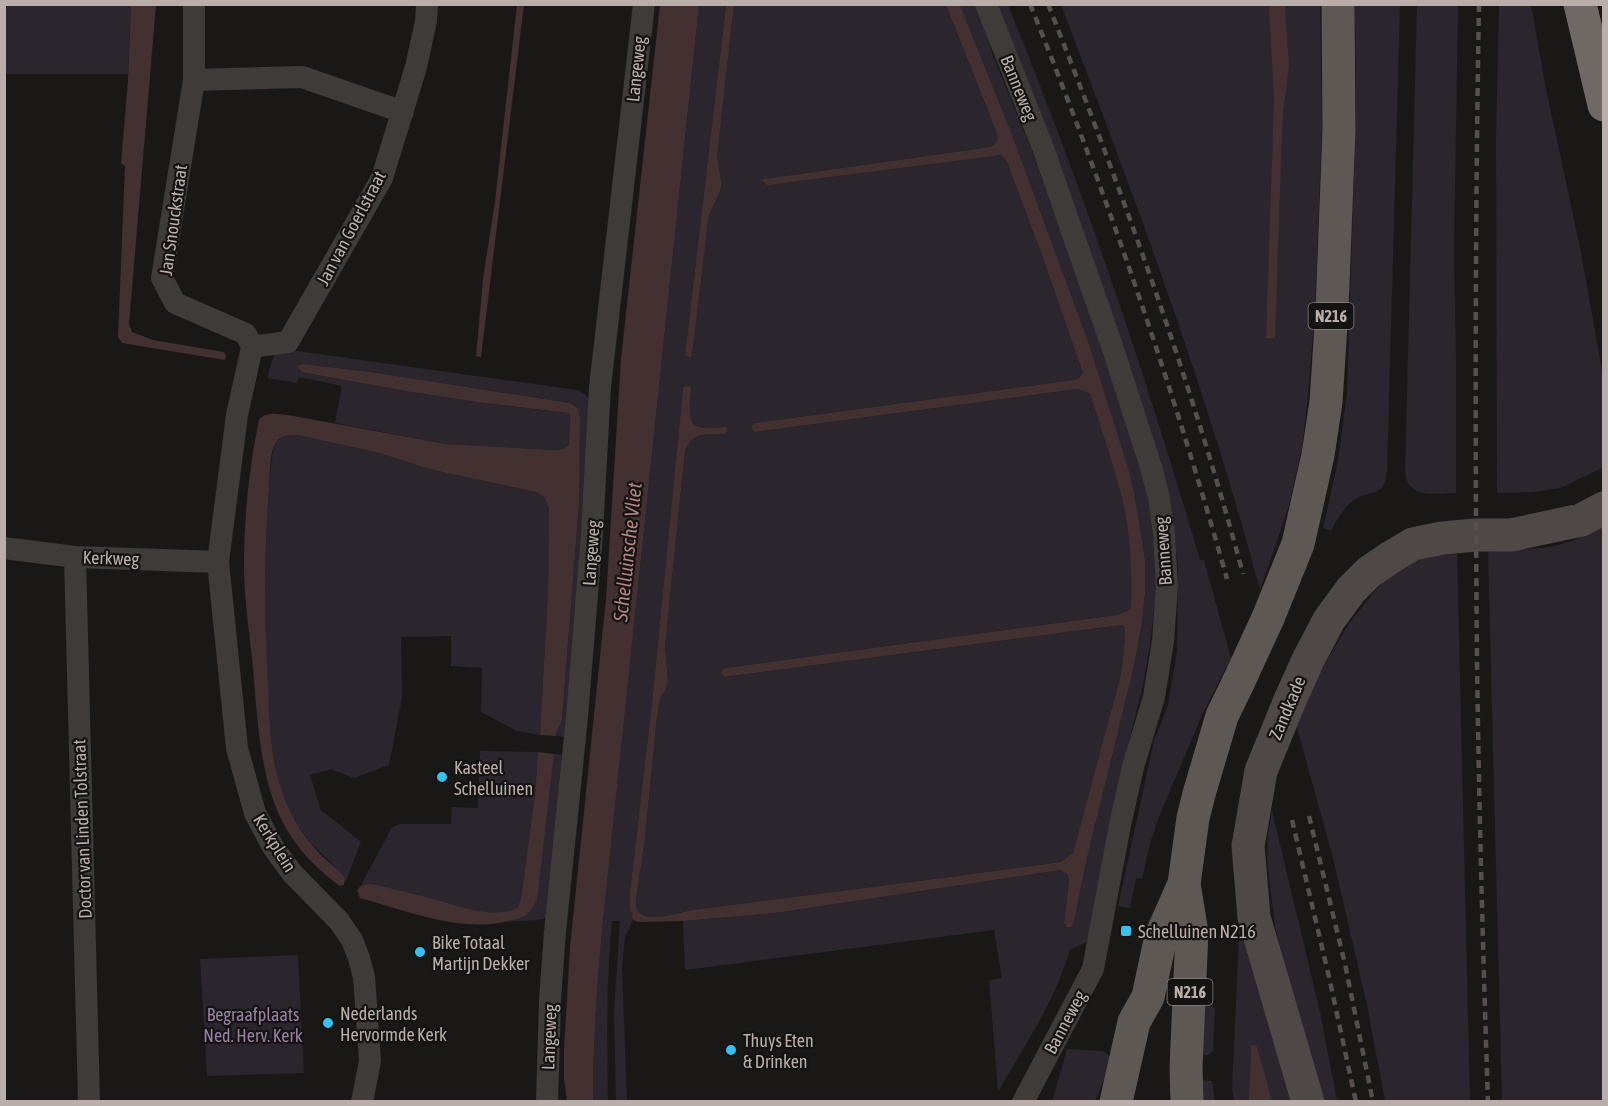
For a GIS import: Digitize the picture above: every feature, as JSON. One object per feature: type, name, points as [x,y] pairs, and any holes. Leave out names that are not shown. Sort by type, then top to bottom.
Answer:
[{"type":"highway","points":[[1580,4],[1604,105]]},
{"type":"main road","name":"N216","points":[[1116,1101],[1134,1022],[1148,997],[1161,936],[1184,884],[1193,818],[1222,716],[1268,618],[1298,544],[1318,455],[1326,402],[1332,310],[1339,129],[1338,4]]},
{"type":"main road","name":"N216","points":[[1184,884],[1192,933],[1186,1066],[1187,1101]]},
{"type":"main road","name":"N216","points":[[1135,1101],[1151,1026],[1148,997]]},
{"type":"street","name":"Jan Snouckstraat","points":[[194,4],[194,80],[162,278],[175,303],[246,334],[252,346]]},
{"type":"street","name":"Jan van Goerlstraat","points":[[252,346],[288,342],[382,178],[416,67],[426,21],[427,4]]},
{"type":"street","name":"Langeweg","points":[[547,1101],[555,932],[589,579],[600,387],[644,4]]},
{"type":"street","name":"Banneweg","points":[[986,4],[1043,148],[1112,346],[1151,467],[1159,498],[1164,534],[1167,586],[1163,641],[1154,697],[1123,814],[1093,969],[1023,1101]]},
{"type":"street","points":[[194,80],[302,77],[403,112]]},
{"type":"street","points":[[218,562],[237,416],[252,346]]},
{"type":"street","name":"Zandkade","points":[[1308,1101],[1254,917],[1248,846],[1261,771],[1308,660],[1329,620],[1351,590],[1369,572],[1413,544],[1442,538],[1511,535],[1581,519],[1604,508]]},
{"type":"street","name":"Kerkweg","points":[[4,548],[75,557],[218,562]]},
{"type":"street","name":"Doctor van Linden Tolstraat","points":[[75,557],[89,1101]]},
{"type":"street","name":"Kerkplein","points":[[218,562],[237,748],[255,813],[273,847],[292,873],[339,921],[352,940],[364,977],[370,1062],[362,1101]]},
{"type":"green space","points":[[4,5],[131,5],[128,74],[5,74]]},
{"type":"green space","points":[[699,5],[726,5],[685,355],[689,358],[692,355],[709,215],[721,188],[717,157],[734,5],[946,5],[998,136],[994,144],[990,147],[762,180],[1001,155],[1007,162],[1083,373],[1074,380],[752,425],[755,432],[1078,389],[1090,394],[1123,502],[1130,551],[1131,606],[1127,611],[1116,615],[722,670],[724,677],[1122,625],[1125,628],[1125,634],[1120,678],[1073,854],[1061,862],[692,910],[666,916],[648,917],[641,914],[637,909],[636,900],[645,838],[657,715],[660,699],[668,681],[665,646],[685,451],[688,444],[696,437],[707,434],[725,434],[725,427],[699,427],[691,421],[687,386],[684,387],[652,703],[630,891],[633,920],[625,937],[622,969],[627,1101],[616,1101],[614,1011],[620,921],[612,921],[608,988],[608,1101],[593,1102],[596,1011],[603,921]]},
{"type":"green space","points":[[960,5],[975,5],[988,37],[993,56],[1031,149],[1072,262],[1139,459],[1153,523],[1157,586],[1143,685],[1130,737],[1089,941],[1070,950],[1047,1005],[998,1092],[989,980],[1002,978],[994,930],[685,970],[683,921],[775,913],[1061,870],[1067,874],[1069,880],[1064,923],[1074,922],[1087,858],[1132,675],[1142,623],[1145,560],[1135,497],[1088,341],[1011,132]]},
{"type":"green space","points":[[997,5],[1008,5],[1087,211],[1135,350],[1200,560],[1204,560],[1231,658],[1202,715],[1158,819],[1142,879],[1136,878],[1130,908],[1118,906],[1154,741],[1168,705],[1177,652],[1178,566],[1173,524]]},
{"type":"green space","points":[[1061,5],[1320,5],[1322,124],[1315,311],[1307,405],[1302,448],[1289,506],[1260,590],[1193,368],[1116,149]]},
{"type":"green space","points":[[1355,5],[1400,5],[1387,471],[1379,490],[1350,503],[1339,516],[1331,531],[1323,528],[1337,466],[1347,394],[1356,109]]},
{"type":"green space","points":[[1417,5],[1458,5],[1454,251],[1456,493],[1432,494],[1417,491],[1407,482],[1405,473]]},
{"type":"green space","points":[[1499,5],[1531,5],[1545,84],[1581,252],[1603,377],[1604,467],[1561,488],[1533,492],[1497,493],[1496,137]]},
{"type":"green space","points":[[276,348],[577,390],[587,397],[591,404],[566,737],[555,736],[562,720],[579,504],[579,414],[570,403],[371,372],[299,365],[299,370],[302,372],[411,392],[570,414],[569,445],[556,450],[446,444],[335,423],[342,386],[299,377],[297,383],[267,378]]},
{"type":"green space","points":[[291,435],[379,453],[433,470],[536,492],[545,498],[549,508],[548,589],[540,735],[517,731],[481,712],[482,668],[451,666],[451,636],[401,637],[402,698],[389,765],[354,778],[331,769],[310,775],[321,810],[361,842],[345,883],[336,867],[314,846],[296,823],[281,788],[271,741],[265,613],[269,492],[274,447],[280,439]]},
{"type":"green space","points":[[1603,526],[1603,1101],[1502,1101],[1488,552],[1550,547],[1575,540]]},
{"type":"green space","points":[[1457,551],[1470,1101],[1385,1101],[1367,1005],[1333,858],[1296,724],[1317,677],[1348,625],[1373,593],[1387,578],[1410,564],[1434,554]]},
{"type":"green space","points":[[480,751],[538,752],[535,794],[521,899],[517,908],[495,913],[473,911],[397,890],[364,884],[360,887],[392,827],[399,824],[451,824],[452,807],[478,808]]},
{"type":"green space","points":[[554,754],[563,755],[546,918],[506,922],[522,918]]},
{"type":"green space","points":[[1272,811],[1320,1012],[1337,1101],[1322,1101],[1297,1018],[1275,926],[1267,860]]},
{"type":"green space","points":[[1240,918],[1294,1101],[1234,1102],[1232,1087]]},
{"type":"green space","name":"Begraafplaats Ned. Herv. Kerk","points":[[298,955],[304,1073],[207,1076],[200,959]]},
{"type":"green space","points":[[1205,1006],[1215,1007],[1213,1051],[1208,1055],[1196,1054]]},
{"type":"green space","points":[[1067,1049],[1103,1051],[1113,1059],[1095,1101],[1052,1102]]},
{"type":"green space","points":[[1200,1080],[1212,1081],[1215,1101],[1200,1101]]},
{"type":"water","points":[[131,5],[156,5],[129,324],[132,332],[153,340],[224,352],[225,360],[122,343],[118,337],[125,166],[121,163],[128,81]]},
{"type":"water","points":[[517,5],[524,5],[481,357],[476,356],[483,279],[495,201]]},
{"type":"water","name":"Schelluinsche Vliet","points":[[660,5],[699,5],[603,921],[596,1011],[593,1101],[567,1101],[564,1050],[570,947],[606,599],[621,359]]},
{"type":"water","points":[[726,5],[734,5],[717,157],[721,188],[709,215],[690,358],[685,355]]},
{"type":"water","points":[[946,5],[960,5],[1011,132],[1088,341],[1128,468],[1145,560],[1142,623],[1132,675],[1087,858],[1074,922],[1071,927],[1067,927],[1064,923],[1069,880],[1067,874],[1061,870],[775,913],[683,921],[638,922],[633,920],[630,891],[652,703],[683,390],[687,386],[691,387],[690,416],[695,425],[706,428],[725,427],[727,432],[696,437],[688,444],[685,451],[665,646],[668,681],[660,699],[657,715],[645,838],[636,900],[637,909],[641,914],[648,917],[666,916],[692,910],[1061,862],[1073,853],[1120,678],[1125,634],[1125,628],[1122,625],[724,677],[722,674],[722,670],[726,668],[1116,615],[1127,611],[1131,606],[1130,551],[1123,502],[1090,394],[1078,389],[755,432],[752,429],[755,423],[1074,380],[1083,373],[1007,162],[1001,155],[767,185],[762,180],[990,147],[994,144],[998,136]]},
{"type":"water","points":[[1269,5],[1285,5],[1289,67],[1283,111],[1275,339],[1266,338],[1274,101]]},
{"type":"water","points":[[303,364],[371,372],[570,403],[578,409],[580,418],[579,504],[562,720],[555,736],[540,735],[548,589],[549,508],[545,498],[536,492],[433,470],[379,453],[302,436],[285,436],[274,445],[270,472],[265,586],[270,732],[279,782],[286,802],[301,831],[314,848],[345,878],[344,885],[340,886],[311,862],[288,832],[277,810],[263,763],[244,580],[248,493],[259,420],[269,414],[280,414],[446,444],[556,450],[569,445],[570,414],[411,392],[301,372],[298,367]]},
{"type":"water","points":[[538,752],[554,754],[537,900],[525,915],[521,918],[491,924],[472,924],[434,919],[360,898],[357,890],[363,885],[371,884],[485,912],[517,908],[521,899],[535,794]]},
{"type":"water","points":[[1255,1045],[1271,1101],[1249,1101],[1251,1046]]},
{"type":"railway","points":[[1030,4],[1085,146],[1161,361],[1227,579]]},
{"type":"railway","points":[[1048,4],[1154,286],[1201,429],[1243,574]]},
{"type":"railway","points":[[1479,4],[1476,332],[1477,661],[1488,1102]]},
{"type":"railway","points":[[1309,816],[1345,964],[1373,1102]]},
{"type":"railway","points":[[1292,820],[1356,1102]]},
{"type":"place","name":"Kasteel Schelluinen","points":[[442,777]]},
{"type":"place","name":"Schelluinen N216","points":[[1126,931]]},
{"type":"place","name":"Bike Totaal Martijn Dekker","points":[[420,952]]},
{"type":"place","name":"Nederlands Hervormde Kerk","points":[[328,1023]]},
{"type":"place","name":"Thuys Eten & Drinken","points":[[731,1050]]}]
